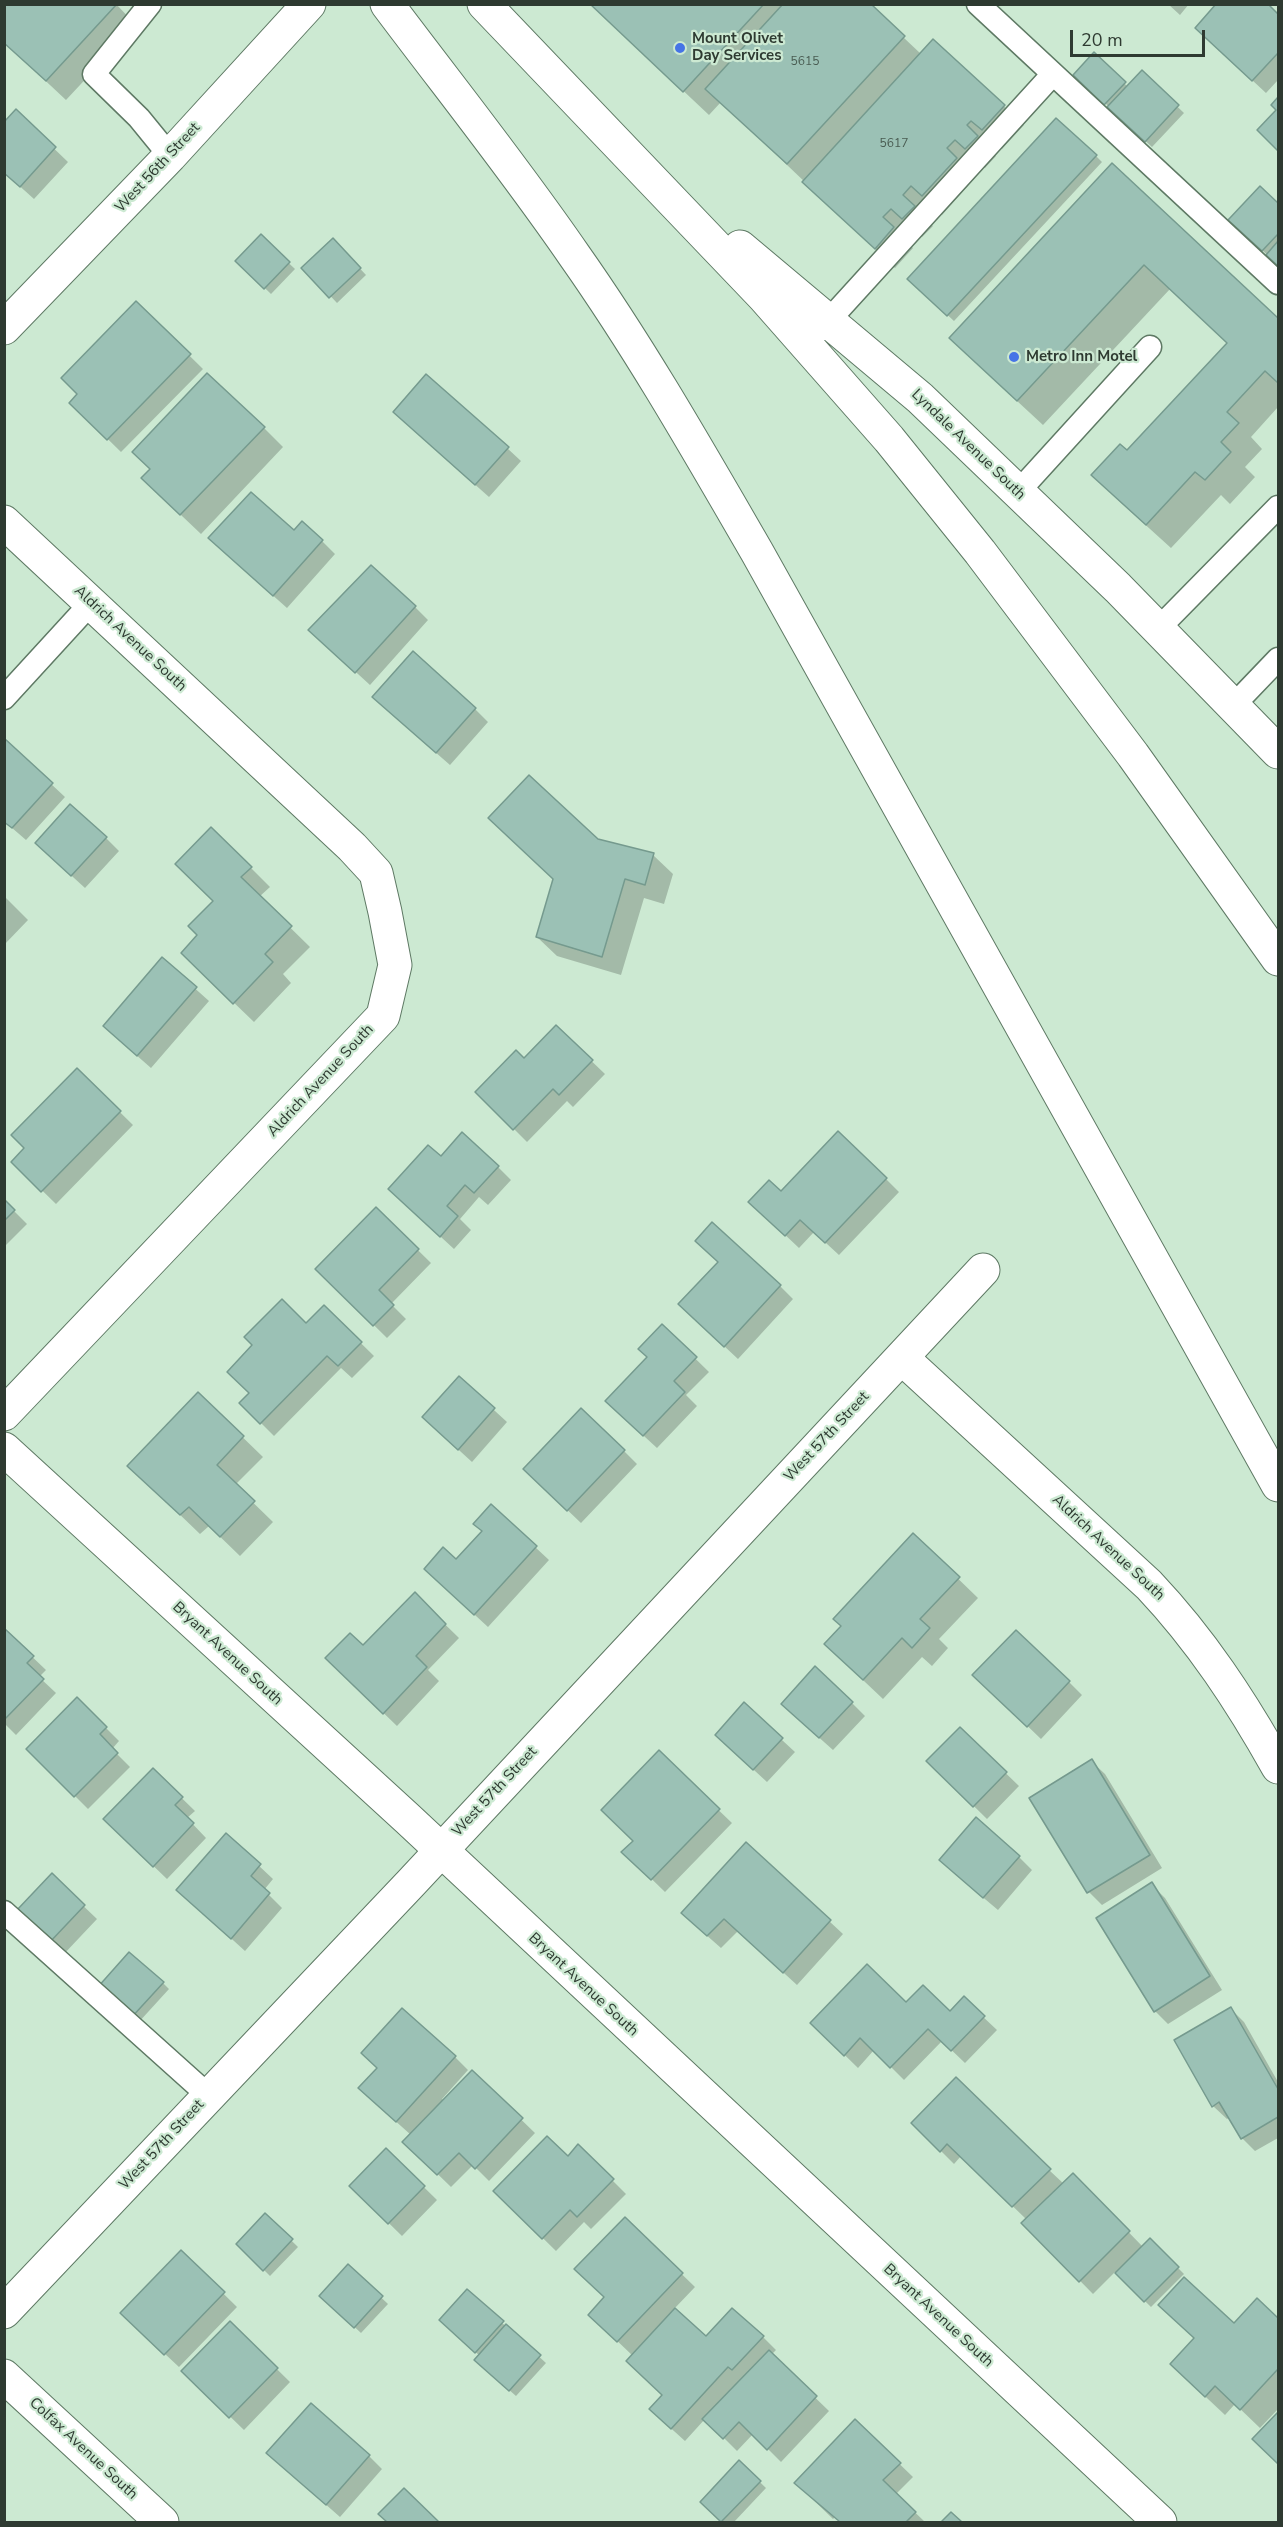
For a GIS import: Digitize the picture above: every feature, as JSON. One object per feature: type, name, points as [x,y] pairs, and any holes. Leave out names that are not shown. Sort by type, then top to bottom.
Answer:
[{"type":"street","name":"West 56th Street","points":[[4,328],[170,156],[309,4]]},
{"type":"street","points":[[387,4],[469,109],[569,247],[690,437],[758,552],[1278,1485]]},
{"type":"street","points":[[484,4],[808,345],[889,439],[987,561],[1132,755],[1278,959]]},
{"type":"street","name":"Lyndale Avenue South","points":[[635,163],[828,319],[920,398],[1158,630],[1278,752]]},
{"type":"street","name":"Aldrich Avenue South","points":[[4,522],[352,846],[376,873],[395,965],[383,1016],[4,1414]]},
{"type":"street","name":"West 57th Street","points":[[4,2312],[440,1851],[983,1270]]},
{"type":"street","name":"Aldrich Avenue South","points":[[902,1358],[1149,1585],[1183,1621],[1250,1716],[1278,1767]]},
{"type":"street","name":"Bryant Avenue South","points":[[4,1449],[440,1851],[1160,2523]]},
{"type":"street","name":"Colfax Avenue South","points":[[4,2376],[162,2523]]},
{"type":"lane","points":[[150,4],[94,74],[139,118],[170,156]]},
{"type":"lane","points":[[978,4],[1278,283]]},
{"type":"lane","points":[[808,345],[828,319],[1053,74]]},
{"type":"lane","points":[[1018,492],[1150,347]]},
{"type":"lane","points":[[1158,630],[1278,507]]},
{"type":"lane","points":[[4,698],[91,603]]},
{"type":"lane","points":[[1233,706],[1278,659]]},
{"type":"lane","points":[[4,1912],[209,2096]]},
{"type":"building","points":[[4,4],[117,4],[46,81],[4,43]]},
{"type":"building","name":"Mount Olivet Day Services","points":[[590,4],[764,4],[683,92]]},
{"type":"building","points":[[783,4],[871,4],[905,36],[787,164],[705,89]]},
{"type":"building","points":[[1216,4],[1268,4],[1278,14],[1278,53],[1252,81],[1195,28]]},
{"type":"building","points":[[933,39],[1005,105],[982,130],[971,121],[967,125],[978,136],[965,149],[955,140],[947,148],[957,158],[922,196],[911,186],[903,195],[915,206],[902,219],[891,209],[883,217],[894,227],[875,249],[802,182]]},
{"type":"building","points":[[1094,52],[1126,82],[1104,105],[1073,75]]},
{"type":"building","points":[[1142,70],[1179,105],[1145,142],[1107,107]]},
{"type":"building","points":[[1278,97],[1278,151],[1257,130],[1276,110],[1271,105]]},
{"type":"building","points":[[16,109],[56,147],[20,187],[4,173],[4,122]]},
{"type":"building","points":[[1056,118],[1097,155],[947,316],[907,279]]},
{"type":"building","name":"Metro Inn Motel","points":[[1112,163],[1278,318],[1278,383],[1265,371],[1227,412],[1239,423],[1221,442],[1231,452],[1205,480],[1195,472],[1146,525],[1091,475],[1120,444],[1127,450],[1227,343],[1144,265],[1017,401],[949,338]]},
{"type":"building","points":[[1260,186],[1278,203],[1278,234],[1262,251],[1228,220]]},
{"type":"building","points":[[261,234],[290,262],[264,289],[235,261]]},
{"type":"building","points":[[333,238],[361,268],[329,298],[301,268]]},
{"type":"building","points":[[1278,241],[1278,266],[1266,255]]},
{"type":"building","points":[[136,301],[191,354],[107,440],[69,403],[77,394],[61,378]]},
{"type":"building","points":[[207,373],[265,427],[180,515],[141,478],[150,469],[132,452]]},
{"type":"building","points":[[426,374],[509,447],[475,485],[393,412]]},
{"type":"building","points":[[251,492],[294,530],[302,521],[323,540],[273,596],[208,538]]},
{"type":"building","points":[[371,565],[416,606],[355,673],[308,630]]},
{"type":"building","points":[[413,651],[476,708],[436,753],[372,697]]},
{"type":"building","points":[[4,738],[53,783],[12,828],[4,822]]},
{"type":"building","points":[[529,775],[598,839],[654,853],[645,885],[625,879],[602,957],[536,937],[553,879],[488,818]]},
{"type":"building","points":[[70,804],[107,837],[71,876],[35,843]]},
{"type":"building","points":[[211,827],[252,867],[241,877],[292,926],[265,954],[273,962],[233,1004],[181,953],[197,935],[188,926],[213,901],[175,864]]},
{"type":"building","points":[[162,957],[197,987],[137,1056],[103,1026]]},
{"type":"building","points":[[556,1025],[593,1060],[559,1095],[553,1089],[513,1130],[475,1092],[516,1050],[524,1058]]},
{"type":"building","points":[[77,1068],[121,1111],[41,1192],[11,1162],[24,1148],[11,1135]]},
{"type":"building","points":[[838,1131],[887,1178],[825,1243],[800,1220],[785,1236],[748,1202],[769,1180],[781,1191]]},
{"type":"building","points":[[462,1132],[499,1166],[474,1193],[465,1185],[447,1206],[458,1216],[440,1237],[388,1189],[428,1145],[441,1156]]},
{"type":"building","points":[[4,1199],[15,1210],[4,1221]]},
{"type":"building","points":[[376,1207],[419,1249],[379,1290],[394,1305],[373,1326],[315,1269]]},
{"type":"building","points":[[712,1222],[781,1285],[724,1347],[678,1304],[718,1262],[695,1241]]},
{"type":"building","points":[[282,1299],[306,1323],[324,1305],[362,1342],[338,1366],[327,1356],[260,1424],[239,1403],[249,1393],[227,1372],[252,1345],[244,1337]]},
{"type":"building","points":[[662,1324],[697,1357],[674,1381],[685,1392],[643,1436],[605,1401],[647,1357],[638,1349]]},
{"type":"building","points":[[459,1376],[495,1408],[458,1450],[422,1417]]},
{"type":"building","points":[[198,1392],[244,1436],[217,1465],[255,1501],[220,1537],[189,1507],[180,1515],[127,1466]]},
{"type":"building","points":[[581,1408],[625,1450],[567,1511],[523,1469]]},
{"type":"building","points":[[491,1504],[537,1546],[474,1615],[424,1569],[443,1547],[456,1559],[482,1531],[473,1524]]},
{"type":"building","points":[[913,1533],[960,1577],[920,1619],[930,1628],[912,1648],[902,1638],[863,1680],[824,1644],[841,1626],[833,1619]]},
{"type":"building","points":[[415,1592],[446,1624],[416,1656],[427,1667],[383,1714],[325,1658],[350,1633],[363,1645]]},
{"type":"building","points":[[4,1628],[34,1656],[27,1663],[44,1679],[4,1720]]},
{"type":"building","points":[[1016,1630],[1070,1681],[1027,1727],[972,1675]]},
{"type":"building","points":[[815,1666],[853,1702],[819,1738],[781,1704]]},
{"type":"building","points":[[77,1697],[107,1727],[100,1734],[118,1753],[74,1797],[26,1749]]},
{"type":"building","points":[[744,1702],[783,1738],[753,1770],[715,1735]]},
{"type":"building","points":[[960,1727],[1007,1772],[973,1807],[926,1761]]},
{"type":"building","points":[[659,1750],[720,1809],[651,1880],[621,1852],[633,1841],[601,1810]]},
{"type":"building","points":[[1092,1759],[1150,1855],[1087,1893],[1029,1798]]},
{"type":"building","points":[[153,1768],[183,1797],[175,1805],[194,1823],[153,1867],[103,1819]]},
{"type":"building","points":[[976,1817],[1020,1856],[983,1898],[939,1860]]},
{"type":"building","points":[[226,1833],[261,1864],[251,1876],[270,1893],[231,1939],[176,1890]]},
{"type":"building","points":[[746,1842],[831,1920],[783,1973],[724,1919],[707,1936],[681,1913]]},
{"type":"building","points":[[52,1873],[85,1905],[49,1943],[16,1911]]},
{"type":"building","points":[[1152,1882],[1210,1976],[1154,2012],[1096,1918]]},
{"type":"building","points":[[129,1952],[164,1982],[131,2018],[97,1988]]},
{"type":"building","points":[[867,1964],[906,2002],[923,1985],[950,2011],[964,1996],[985,2016],[951,2051],[928,2029],[890,2068],[860,2038],[844,2056],[810,2023]]},
{"type":"building","points":[[1231,2007],[1278,2089],[1278,2117],[1241,2139],[1219,2102],[1212,2107],[1174,2040]]},
{"type":"building","points":[[402,2008],[456,2056],[396,2122],[358,2088],[377,2068],[361,2053]]},
{"type":"building","points":[[472,2070],[523,2118],[475,2169],[459,2153],[437,2175],[402,2142]]},
{"type":"building","points":[[956,2077],[1051,2169],[1012,2207],[947,2144],[940,2152],[911,2123]]},
{"type":"building","points":[[547,2136],[568,2156],[578,2144],[614,2179],[577,2217],[570,2210],[542,2239],[493,2191]]},
{"type":"building","points":[[386,2148],[425,2186],[388,2224],[349,2186]]},
{"type":"building","points":[[1073,2173],[1130,2231],[1079,2282],[1021,2223]]},
{"type":"building","points":[[265,2213],[293,2239],[263,2271],[236,2244]]},
{"type":"building","points":[[625,2217],[683,2273],[617,2342],[588,2315],[604,2297],[574,2269]]},
{"type":"building","points":[[1150,2238],[1179,2267],[1144,2302],[1115,2273]]},
{"type":"building","points":[[181,2250],[225,2292],[164,2355],[120,2313]]},
{"type":"building","points":[[348,2264],[383,2296],[354,2328],[319,2296]]},
{"type":"building","points":[[1184,2277],[1234,2323],[1257,2298],[1278,2318],[1278,2369],[1240,2410],[1215,2386],[1205,2397],[1170,2364],[1194,2338],[1158,2305]]},
{"type":"building","points":[[467,2289],[504,2321],[475,2353],[439,2320]]},
{"type":"building","points":[[675,2308],[706,2336],[732,2308],[764,2336],[732,2370],[728,2367],[671,2429],[649,2409],[662,2395],[626,2361]]},
{"type":"building","points":[[230,2321],[278,2368],[229,2418],[181,2371]]},
{"type":"building","points":[[506,2324],[541,2355],[509,2391],[474,2360]]},
{"type":"building","points":[[769,2350],[817,2396],[767,2450],[739,2422],[723,2439],[702,2419]]},
{"type":"building","points":[[311,2403],[370,2455],[326,2505],[266,2453]]},
{"type":"building","points":[[1278,2412],[1278,2464],[1252,2439]]},
{"type":"building","points":[[855,2419],[901,2463],[883,2480],[916,2512],[906,2522],[840,2522],[794,2483]]},
{"type":"building","points":[[739,2460],[761,2481],[721,2522],[700,2502]]},
{"type":"building","points":[[404,2488],[439,2522],[387,2522],[378,2514]]},
{"type":"building","points":[[951,2512],[962,2522],[941,2522]]},
{"type":"place","name":"Mount Olivet Day Services","points":[[680,48]]},
{"type":"place","name":"Metro Inn Motel","points":[[1014,357]]}]
